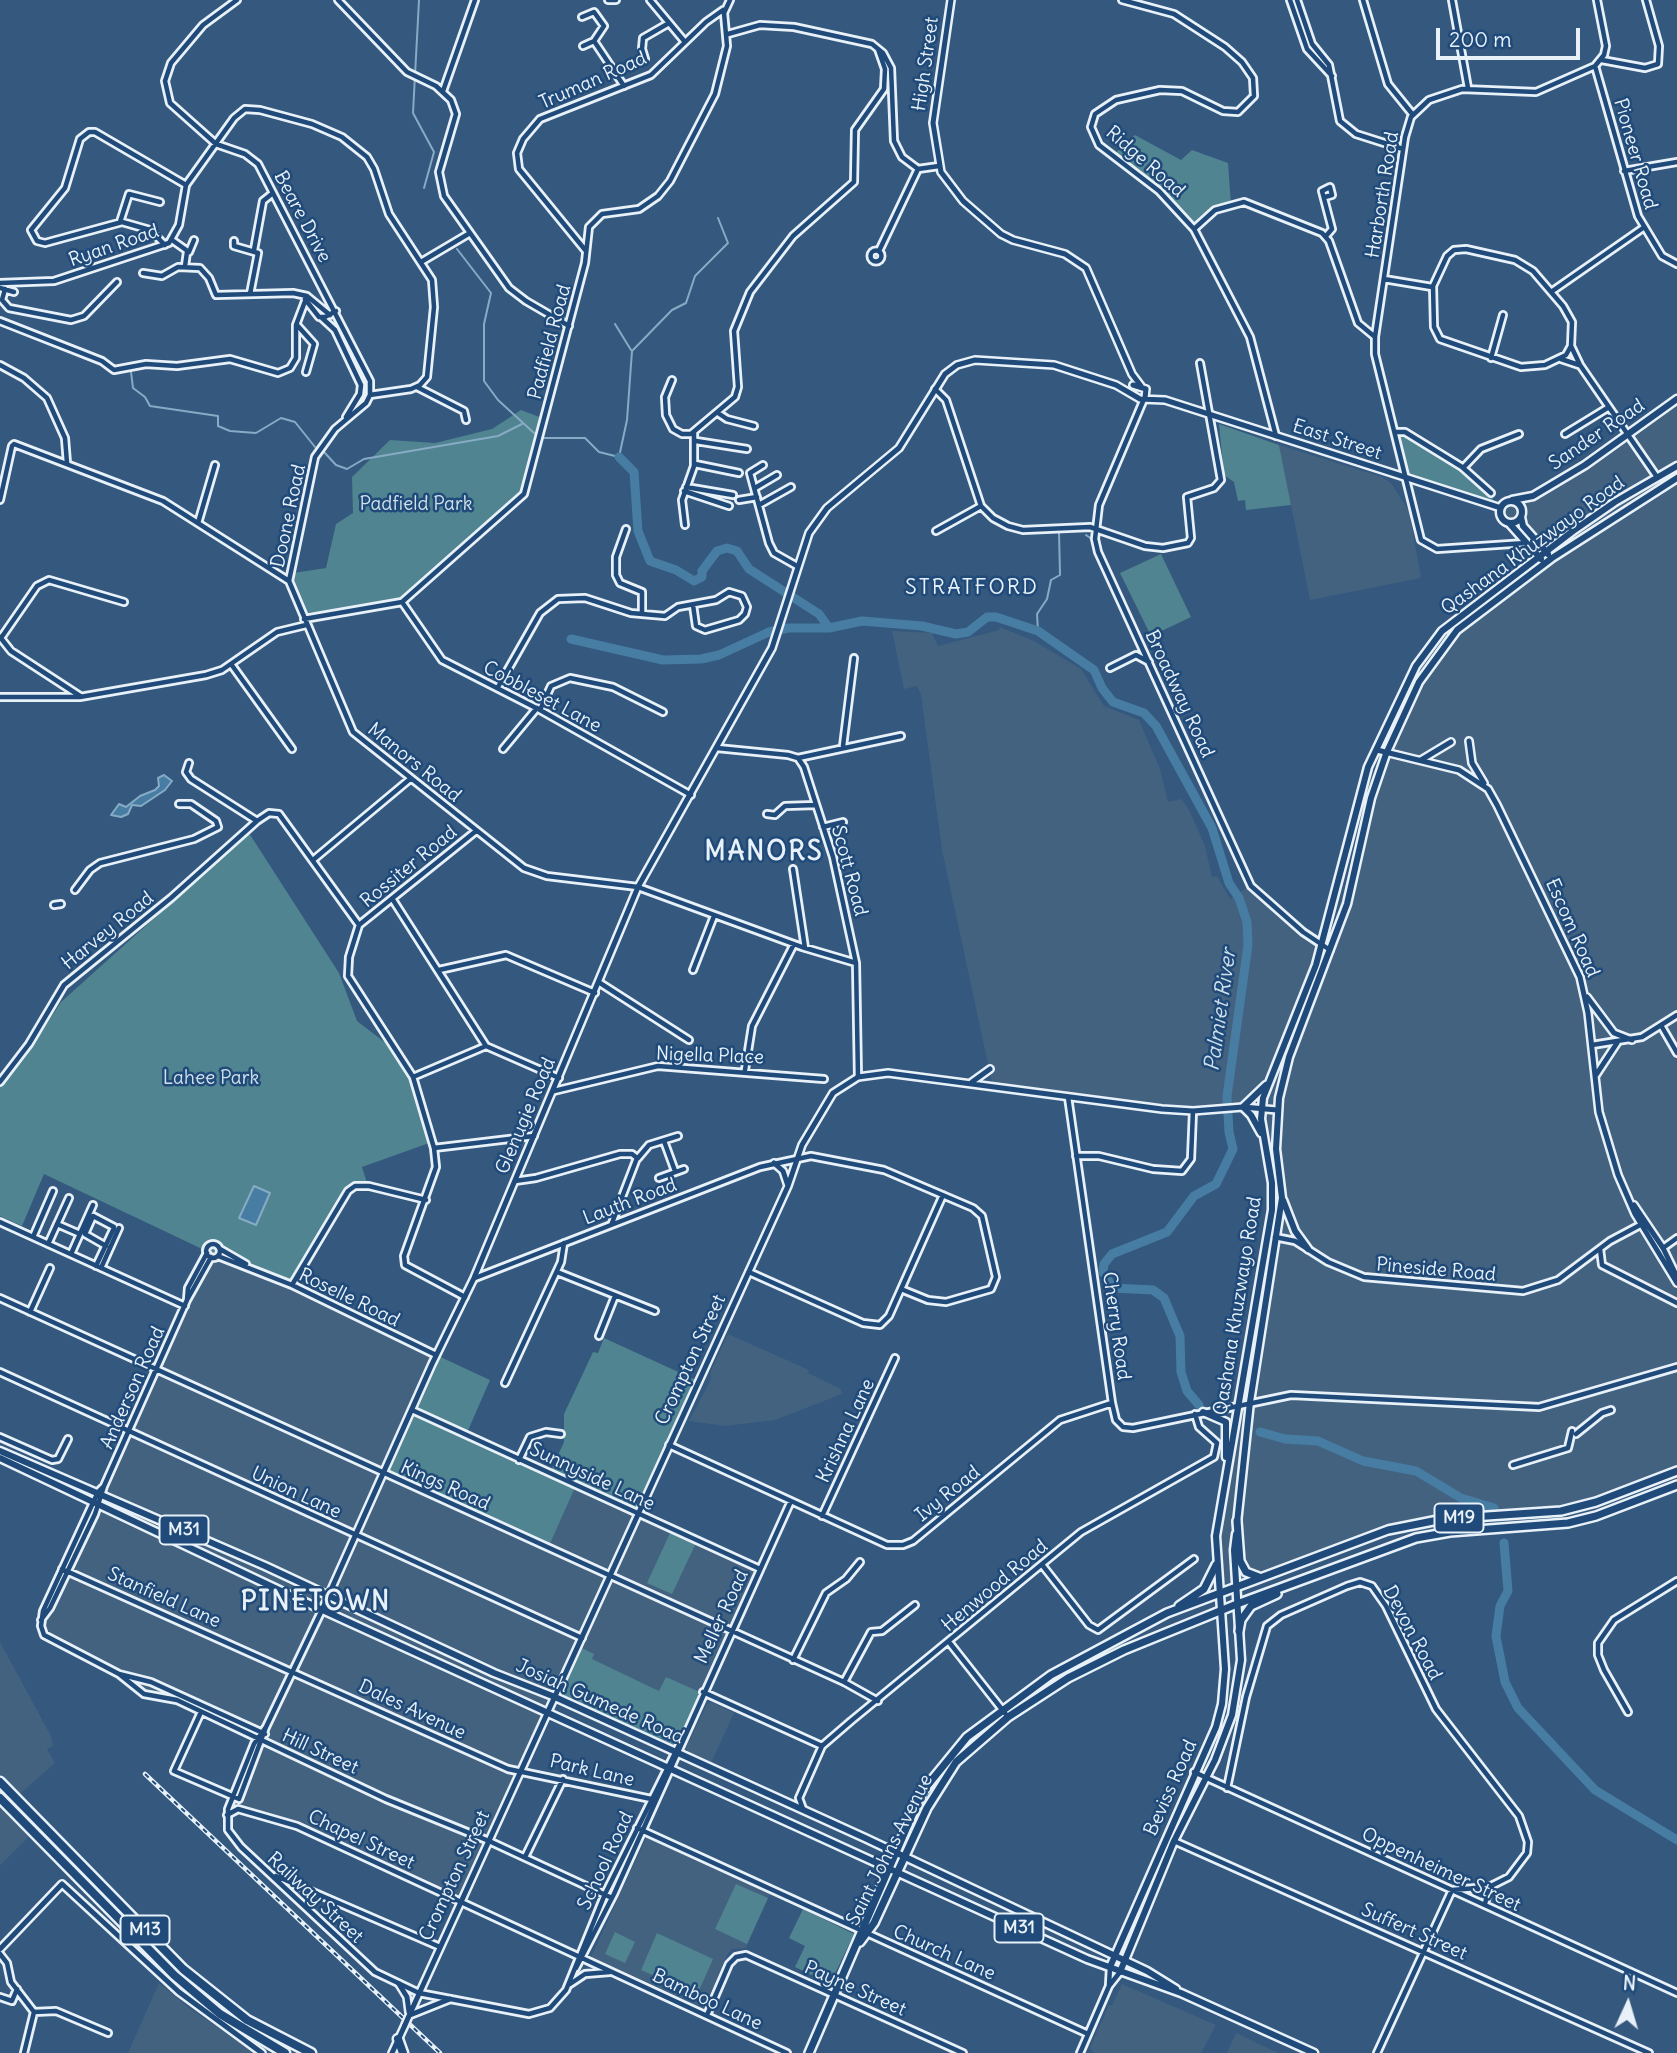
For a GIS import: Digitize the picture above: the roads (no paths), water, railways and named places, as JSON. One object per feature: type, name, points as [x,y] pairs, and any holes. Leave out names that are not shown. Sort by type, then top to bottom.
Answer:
[{"type":"highway","name":"M19","points":[[1236,1587],[1403,1525],[1443,1518],[1561,1511],[1596,1502],[1677,1471]]},
{"type":"highway","name":"M19","points":[[1237,1604],[1416,1538],[1457,1531],[1535,1528],[1568,1523],[1596,1516],[1677,1485]]},
{"type":"highway","points":[[1237,1521],[1240,1562],[1246,1572],[1259,1577]]},
{"type":"highway","points":[[1167,1614],[1204,1589],[1216,1565]]},
{"type":"highway","points":[[1239,1630],[1241,1620],[1251,1606],[1312,1577]]},
{"type":"highway","name":"Saint Johns Avenue","points":[[864,1933],[894,1852],[922,1792],[944,1761],[971,1733],[1002,1709],[1078,1659],[1167,1614],[1236,1587]]},
{"type":"highway","name":"Saint Johns Avenue","points":[[809,2053],[859,1942],[898,1872],[927,1808],[948,1771],[965,1752],[1008,1717],[1095,1663],[1237,1604]]},
{"type":"highway","name":"M13","points":[[0,1782],[203,1986],[247,2020],[311,2053]]},
{"type":"highway","name":"M13","points":[[0,1798],[174,1975],[220,2014],[285,2053]]},
{"type":"highway","points":[[220,2014],[274,2053]]},
{"type":"highway","points":[[399,2037],[403,2053]]},
{"type":"main road","name":"Sander Road","points":[[1513,500],[1533,496],[1629,435],[1677,399]]},
{"type":"main road","name":"Qashana Khuzwayo Road","points":[[1219,1594],[1216,1565],[1218,1514],[1267,1236],[1272,1183],[1263,1138],[1262,1109],[1266,1084],[1322,945],[1349,847],[1361,790],[1377,750],[1416,666],[1430,646],[1457,618],[1615,502],[1677,466]]},
{"type":"main road","name":"Qashana Khuzwayo Road","points":[[1237,1604],[1234,1550],[1250,1402],[1282,1198],[1276,1150],[1277,1110],[1289,1057],[1348,904],[1371,798],[1386,754],[1419,682],[1444,645],[1461,627],[1552,558],[1677,478]]},
{"type":"main road","name":"Sander Road","points":[[1522,514],[1533,496]]},
{"type":"main road","points":[[1545,564],[1502,518],[1501,508],[1505,502],[1513,500],[1522,514],[1523,526],[1552,558]]},
{"type":"main road","points":[[1508,523],[1522,514]]},
{"type":"main road","points":[[1263,1138],[1253,1118],[1243,1107],[1266,1084]]},
{"type":"main road","points":[[1282,1198],[1294,1231],[1308,1249]]},
{"type":"main road","points":[[1199,1413],[1226,1422],[1227,1459]]},
{"type":"main road","name":"Josiah Gumede Road","points":[[1,1454],[102,1491],[487,1669],[555,1697],[905,1856],[1125,1960],[1181,1993]]},
{"type":"main road","name":"Josiah Gumede Road","points":[[1,1454],[95,1505],[668,1769],[1120,1972],[1181,1993],[1314,2053]]},
{"type":"main road","name":"Beviss Road","points":[[1110,1967],[1216,1727],[1222,1704],[1225,1669],[1219,1594]]},
{"type":"main road","name":"Beviss Road","points":[[1120,1972],[1174,1841],[1206,1779],[1235,1705],[1241,1668],[1237,1604]]},
{"type":"street","name":"Beare Drive","points":[[237,0],[203,25],[166,72],[166,90],[172,107],[216,144],[251,158],[273,193],[366,368],[370,395]]},
{"type":"street","points":[[338,0],[407,72],[443,91],[451,100],[456,114],[440,164],[439,181],[444,196],[516,295],[569,326]]},
{"type":"street","points":[[443,91],[475,0]]},
{"type":"street","points":[[608,0],[616,0]]},
{"type":"street","points":[[650,0],[685,42]]},
{"type":"street","points":[[724,9],[730,0]]},
{"type":"street","name":"High Street","points":[[951,0],[934,116],[939,166],[963,201],[1001,234],[1013,240],[1065,254],[1086,268],[1132,374],[1145,396]]},
{"type":"street","name":"Ridge Road","points":[[1122,0],[1164,9],[1197,27],[1242,62],[1255,82],[1251,102],[1238,112],[1227,113],[1187,92],[1169,90],[1116,100],[1092,118],[1091,132],[1095,141],[1168,200],[1194,229],[1250,337],[1277,437]]},
{"type":"street","points":[[1290,0],[1307,48],[1332,77]]},
{"type":"street","points":[[1297,0],[1312,44],[1329,65],[1337,112],[1346,127],[1356,134],[1403,149]]},
{"type":"street","points":[[1363,0],[1388,84],[1413,115]]},
{"type":"street","points":[[1452,0],[1468,88]]},
{"type":"street","points":[[1597,0],[1606,41],[1602,60],[1645,68],[1658,64],[1659,46],[1646,0]]},
{"type":"street","name":"Truman Road","points":[[586,251],[519,169],[517,153],[531,127],[540,119],[651,75],[715,13],[724,9]]},
{"type":"street","name":"Padfield Road","points":[[402,602],[524,494],[569,326],[586,251],[587,234],[595,218],[610,212],[639,209],[658,196],[670,181],[712,101],[728,34],[724,9]]},
{"type":"street","points":[[582,17],[594,12],[604,24],[594,41],[583,46]]},
{"type":"street","name":"Truman Road","points":[[645,59],[643,38],[669,23]]},
{"type":"street","points":[[728,34],[760,25],[794,27],[827,36],[868,42],[890,64],[893,79],[892,137],[902,157],[918,169],[939,166]]},
{"type":"street","points":[[594,41],[624,86]]},
{"type":"street","points":[[671,380],[665,400],[669,422],[678,433],[688,435],[694,432],[737,394],[734,344],[738,314],[750,292],[793,236],[854,182],[856,126],[884,89],[885,69],[878,50]]},
{"type":"street","name":"Harborth Road","points":[[1527,543],[1437,548],[1427,546],[1418,533],[1375,354],[1375,337],[1403,149],[1407,126],[1413,115],[1429,100],[1468,88],[1536,92],[1595,66],[1602,60]]},
{"type":"street","name":"Pioneer Road","points":[[1595,66],[1643,228],[1664,259],[1677,264]]},
{"type":"street","name":"Pioneer Road","points":[[1586,70],[1598,78]]},
{"type":"street","points":[[216,144],[237,114],[250,108],[312,124],[342,137],[357,147],[371,163],[389,214],[432,280],[434,307],[428,372],[424,382],[416,387],[370,395]]},
{"type":"street","points":[[165,246],[150,230],[120,222],[45,243],[37,241],[32,234],[36,222],[52,207],[65,188],[80,139],[86,133],[95,132],[186,185]]},
{"type":"street","name":"Ryan Road","points":[[2,287],[54,281],[165,246],[172,240],[179,225],[186,185],[216,144]]},
{"type":"street","points":[[1624,171],[1677,162]]},
{"type":"street","points":[[879,251],[918,169]]},
{"type":"street","points":[[254,250],[263,201],[273,193]]},
{"type":"street","points":[[120,222],[129,194],[160,202]]},
{"type":"street","points":[[1325,197],[1332,229],[1326,236]]},
{"type":"street","points":[[1194,229],[1215,211],[1244,202],[1326,236],[1358,323],[1375,337]]},
{"type":"street","points":[[1551,292],[1643,228]]},
{"type":"street","points":[[421,262],[470,233]]},
{"type":"street","points":[[172,240],[187,252]]},
{"type":"street","points":[[185,266],[187,252],[191,250],[194,240]]},
{"type":"street","points":[[234,241],[235,247],[254,250],[258,254],[250,294]]},
{"type":"street","points":[[1580,365],[1560,359],[1528,367],[1491,358],[1440,339],[1433,324],[1432,287],[1447,256],[1462,248],[1522,263],[1551,292],[1572,322],[1571,346],[1580,365],[1657,477]]},
{"type":"street","points":[[143,273],[162,276],[176,267],[185,266],[204,270],[216,295],[305,297],[330,315]]},
{"type":"street","points":[[1384,279],[1432,287]]},
{"type":"street","points":[[14,292],[2,287],[2,300],[9,308],[71,320],[84,316],[117,282]]},
{"type":"street","points":[[305,297],[335,330],[361,385],[360,394],[345,418]]},
{"type":"street","points":[[0,321],[102,361],[114,370],[146,364],[177,366],[230,359],[258,370],[278,373],[290,368],[296,358],[296,325],[305,297]]},
{"type":"street","points":[[322,318],[336,311]]},
{"type":"street","points":[[1491,358],[1503,315]]},
{"type":"street","points":[[296,325],[314,344],[306,372]]},
{"type":"street","points":[[1560,359],[1571,346]]},
{"type":"street","name":"Glenugie Road","points":[[322,1610],[436,1355],[474,1278],[560,1079],[638,887],[777,637],[790,587],[814,524],[843,494],[899,448],[935,389],[953,368],[980,360],[1054,365],[1132,390]]},
{"type":"street","points":[[935,389],[946,400],[981,506],[993,518],[1019,529],[1082,526],[1096,528],[1145,546],[1163,548],[1186,545],[1191,538],[1186,497],[1214,488],[1222,475],[1200,363]]},
{"type":"street","points":[[0,365],[24,378],[47,398],[65,438],[67,463]]},
{"type":"street","name":"High Street","points":[[1132,374],[1132,390]]},
{"type":"street","points":[[1132,390],[1141,386]]},
{"type":"street","points":[[416,387],[464,411],[466,421]]},
{"type":"street","name":"East Street","points":[[1132,390],[1501,508]]},
{"type":"street","name":"Broadway Road","points":[[1132,390],[1137,415]]},
{"type":"street","name":"Doone Road","points":[[289,581],[315,457],[323,443],[345,418],[360,409],[370,395]]},
{"type":"street","name":"Broadway Road","points":[[1145,396],[1102,497],[1096,528],[1102,562],[1251,886],[1331,951]]},
{"type":"street","points":[[1565,434],[1609,406]]},
{"type":"street","points":[[718,412],[727,419],[754,426]]},
{"type":"street","points":[[685,525],[682,500],[695,464],[694,432]]},
{"type":"street","points":[[1395,432],[1405,432],[1464,468],[1491,493]]},
{"type":"street","points":[[1464,468],[1483,447],[1493,446],[1518,434]]},
{"type":"street","points":[[696,441],[747,449]]},
{"type":"street","points":[[0,500],[13,445],[159,499],[289,581]]},
{"type":"street","points":[[695,464],[739,473]]},
{"type":"street","points":[[198,523],[215,465]]},
{"type":"street","points":[[763,465],[751,471],[771,550],[797,566]]},
{"type":"street","points":[[755,488],[777,475]]},
{"type":"street","points":[[759,505],[791,487]]},
{"type":"street","points":[[685,489],[733,495]]},
{"type":"street","points":[[685,489],[729,506]]},
{"type":"street","points":[[738,500],[757,497]]},
{"type":"street","points":[[936,531],[981,506]]},
{"type":"street","points":[[626,529],[616,557],[616,575],[620,583],[642,592],[642,614]]},
{"type":"street","points":[[80,697],[11,651],[0,637],[40,584],[54,579],[124,602]]},
{"type":"street","name":"Manors Road","points":[[289,581],[353,732],[533,873],[638,887],[805,948],[856,963]]},
{"type":"street","points":[[498,687],[540,613],[558,599],[585,598],[642,614],[665,616],[678,607],[716,600],[729,592],[742,596],[747,607],[746,614],[739,620],[705,630],[696,626],[693,605]]},
{"type":"street","points":[[0,697],[80,697],[206,675],[231,664],[277,632],[305,622],[402,602]]},
{"type":"street","name":"Cobbleset Lane","points":[[402,602],[439,658],[539,709],[691,795]]},
{"type":"street","points":[[1110,668],[1134,655],[1150,663]]},
{"type":"street","points":[[844,746],[854,657]]},
{"type":"street","points":[[231,664],[292,749]]},
{"type":"street","points":[[503,749],[539,709],[551,686],[570,678],[613,687],[663,712]]},
{"type":"street","points":[[717,748],[798,758],[844,746],[901,736]]},
{"type":"street","name":"Escom Road","points":[[1469,741],[1472,763],[1488,789],[1580,977],[1585,995],[1605,1135],[1618,1175],[1677,1281]]},
{"type":"street","points":[[1421,760],[1451,743]]},
{"type":"street","points":[[1377,750],[1460,770],[1488,789]]},
{"type":"street","name":"Scott Road","points":[[798,758],[823,827],[856,963],[858,1077]]},
{"type":"street","points":[[189,763],[186,772],[191,779],[257,821],[269,813],[279,814],[359,925],[349,957],[348,976],[413,1077],[437,1163],[404,1256],[405,1265],[411,1272],[464,1297]]},
{"type":"street","points":[[313,860],[410,779]]},
{"type":"street","points":[[75,890],[92,868],[105,861],[194,839],[218,827],[216,821],[191,804],[179,804]]},
{"type":"street","points":[[767,814],[775,815],[785,807],[816,805]]},
{"type":"street","name":"Harvey Road","points":[[0,1082],[29,1044],[64,985],[171,898],[257,821]]},
{"type":"street","points":[[823,827],[843,822]]},
{"type":"street","name":"Rossiter Road","points":[[359,925],[476,831]]},
{"type":"street","points":[[793,869],[805,948]]},
{"type":"street","points":[[393,900],[486,1046],[560,1079]]},
{"type":"street","points":[[694,970],[714,916]]},
{"type":"street","points":[[745,1070],[752,1026],[794,944]]},
{"type":"street","points":[[439,970],[506,955],[596,993]]},
{"type":"street","points":[[600,983],[689,1040]]},
{"type":"street","points":[[1585,995],[1614,1033],[1632,1040]]},
{"type":"street","points":[[1592,1045],[1632,1040],[1662,1027],[1677,1015]]},
{"type":"street","points":[[1662,1027],[1677,1053]]},
{"type":"street","points":[[1596,1078],[1601,1063],[1617,1043]]},
{"type":"street","points":[[413,1077],[486,1046]]},
{"type":"street","name":"Nigella Place","points":[[554,1091],[650,1067],[745,1070],[824,1079]]},
{"type":"street","points":[[969,1083],[990,1069]]},
{"type":"street","name":"Crompton Street","points":[[392,2053],[827,1099],[840,1087],[858,1077],[888,1073],[1193,1111],[1243,1107],[1277,1110]]},
{"type":"street","name":"Cherry Road","points":[[1068,1097],[1116,1420],[1125,1428],[1250,1402]]},
{"type":"street","points":[[1076,1156],[1099,1156],[1153,1169],[1182,1171],[1191,1159],[1193,1111]]},
{"type":"street","points":[[434,1148],[535,1136]]},
{"type":"street","points":[[612,1224],[637,1158],[649,1145],[678,1136]]},
{"type":"street","points":[[664,1141],[676,1171]]},
{"type":"street","points":[[515,1181],[536,1178],[624,1153],[637,1158]]},
{"type":"street","points":[[799,1157],[872,1166],[973,1208],[982,1216],[996,1284],[986,1292],[946,1302],[928,1300],[901,1289]]},
{"type":"street","name":"Lauth Road","points":[[474,1278],[774,1163],[799,1157]]},
{"type":"street","points":[[774,1163],[783,1171],[788,1186]]},
{"type":"street","points":[[659,1178],[684,1168]]},
{"type":"street","points":[[292,1285],[348,1191],[355,1186],[369,1186],[426,1200]]},
{"type":"street","points":[[33,1237],[53,1191]]},
{"type":"street","points":[[749,1272],[873,1325],[887,1319],[943,1195]]},
{"type":"street","points":[[48,1244],[69,1198]]},
{"type":"street","points":[[71,1254],[93,1205]]},
{"type":"street","points":[[99,1267],[114,1226],[93,1216],[85,1235],[106,1246]]},
{"type":"street","points":[[0,1222],[186,1303]]},
{"type":"street","name":"Escom Road","points":[[1644,1223],[1663,1248],[1677,1281]]},
{"type":"street","name":"Pineside Road","points":[[1267,1236],[1308,1249],[1328,1262],[1364,1277],[1515,1291],[1548,1285],[1644,1223]]},
{"type":"street","points":[[57,1224],[80,1234]]},
{"type":"street","points":[[99,1267],[119,1228]]},
{"type":"street","points":[[1663,1248],[1677,1238]]},
{"type":"street","points":[[505,1383],[557,1272],[564,1243]]},
{"type":"street","points":[[211,1244],[220,1249],[218,1256],[209,1255],[211,1244]]},
{"type":"street","name":"Roselle Road","points":[[220,1249],[249,1266]]},
{"type":"street","points":[[1600,1249],[1602,1265]]},
{"type":"street","name":"Anderson Road","points":[[40,1620],[130,1432],[209,1255]]},
{"type":"street","name":"Roselle Road","points":[[218,1256],[292,1285],[436,1355]]},
{"type":"street","points":[[1586,1260],[1602,1265],[1677,1303]]},
{"type":"street","points":[[30,1312],[50,1268]]},
{"type":"street","points":[[557,1272],[655,1311]]},
{"type":"street","points":[[598,1336],[615,1296]]},
{"type":"street","name":"Kings Road","points":[[0,1297],[844,1682],[878,1701]]},
{"type":"street","name":"Krishna Lane","points":[[822,1516],[895,1358]]},
{"type":"street","points":[[1250,1402],[1292,1395],[1529,1408],[1554,1404],[1677,1367]]},
{"type":"street","name":"Union Lane","points":[[0,1372],[582,1638]]},
{"type":"street","name":"Ivy Road","points":[[669,1445],[887,1545],[903,1545],[913,1541],[1060,1420],[1112,1403]]},
{"type":"street","name":"Sunnyside Lane","points":[[412,1410],[760,1569]]},
{"type":"street","points":[[1513,1465],[1568,1448],[1574,1433],[1602,1413],[1611,1410]]},
{"type":"street","name":"Henwood Road","points":[[805,1812],[799,1798],[822,1746],[1081,1532],[1214,1457],[1217,1443],[1199,1427],[1199,1413]]},
{"type":"street","points":[[519,1460],[530,1437],[546,1432],[561,1434]]},
{"type":"street","points":[[0,1437],[52,1460],[58,1459],[68,1439]]},
{"type":"street","name":"Meller Road","points":[[676,1752],[791,1501]]},
{"type":"street","points":[[1043,1566],[1088,1625],[1098,1630],[1194,1559]]},
{"type":"street","points":[[793,1660],[826,1593],[849,1576],[860,1562]]},
{"type":"street","name":"Stanfield Lane","points":[[65,1570],[292,1671]]},
{"type":"street","points":[[1628,1712],[1604,1670],[1598,1654],[1598,1643],[1614,1620],[1677,1581]]},
{"type":"street","name":"Devon Road","points":[[1227,1788],[1246,1697],[1261,1638],[1267,1626],[1281,1615],[1347,1586],[1360,1582],[1369,1584],[1386,1606],[1436,1709],[1507,1799],[1527,1833],[1527,1853],[1509,1877],[1489,1887],[1452,1890]]},
{"type":"street","points":[[844,1682],[871,1632],[882,1631],[915,1605]]},
{"type":"street","points":[[227,1815],[231,1798],[322,1610]]},
{"type":"street","name":"Hill Street","points":[[40,1620],[44,1635],[49,1640],[118,1674],[139,1691],[169,1697],[437,1821],[489,1841],[612,1898]]},
{"type":"street","points":[[949,1643],[1008,1717]]},
{"type":"street","name":"Dales Avenue","points":[[292,1671],[520,1772]]},
{"type":"street","name":"Hill Street","points":[[118,1674],[143,1679],[263,1733]]},
{"type":"street","points":[[139,1691],[143,1679]]},
{"type":"street","points":[[703,1692],[822,1746]]},
{"type":"street","points":[[201,1712],[174,1771],[231,1798],[239,1799],[249,1812]]},
{"type":"street","points":[[239,1799],[260,1740]]},
{"type":"street","name":"School Road","points":[[580,1957],[612,1898],[676,1752]]},
{"type":"street","name":"Park Lane","points":[[520,1772],[654,1800]]},
{"type":"street","name":"Oppenheimer Street","points":[[1194,1773],[1677,1993]]},
{"type":"street","points":[[525,1857],[563,1779]]},
{"type":"street","name":"School Road","points":[[550,2008],[568,1986],[605,1894],[637,1828],[654,1800]]},
{"type":"street","name":"Chapel Street","points":[[227,1815],[236,1810],[249,1812],[297,1826],[580,1957]]},
{"type":"street","name":"Railway Street","points":[[227,1815],[228,1830],[232,1837],[367,1966],[419,1993],[525,2014],[550,2008]]},
{"type":"street","name":"Church Lane","points":[[637,1828],[1088,2034]]},
{"type":"street","name":"Suffert Street","points":[[1167,1836],[1649,2053]]},
{"type":"street","points":[[272,1874],[440,1947]]},
{"type":"street","points":[[0,1948],[62,1884],[179,1992],[262,2053]]},
{"type":"street","points":[[1485,1904],[1489,1887]]},
{"type":"street","points":[[1377,2053],[1452,1890]]},
{"type":"street","points":[[53,1892],[73,1893]]},
{"type":"street","points":[[0,1954],[17,1989],[34,2012]]},
{"type":"street","name":"Bamboo Lane","points":[[580,1957],[788,2053]]},
{"type":"street","name":"Payne Street","points":[[707,2015],[729,1964],[736,1957],[750,1957],[963,2053]]},
{"type":"street","name":"Beviss Road","points":[[1109,1986],[1110,1967]]},
{"type":"street","name":"Beviss Road","points":[[1080,2053],[1109,1986],[1120,1972]]},
{"type":"street","points":[[568,1986],[585,1974],[614,1973]]},
{"type":"street","points":[[400,1984],[409,2001],[409,2016],[450,2000]]},
{"type":"street","points":[[0,1997],[12,2001],[17,1989]]},
{"type":"street","points":[[34,2012],[56,2011],[108,2033]]},
{"type":"street","points":[[24,2053],[34,2012]]},
{"type":"waterway","name":"Palmiet River","points":[[419,0],[413,113],[434,152],[424,188]]},
{"type":"waterway","points":[[543,438],[585,438],[599,452],[619,457],[627,420],[632,351],[672,310],[686,303],[695,276],[728,243],[718,218]]},
{"type":"waterway","name":"Palmiet River","points":[[457,249],[491,293],[484,324],[484,381],[498,400],[534,433]]},
{"type":"waterway","points":[[615,324],[631,350]]},
{"type":"waterway","points":[[131,372],[133,388],[145,397],[150,406],[218,416],[218,426],[230,431],[256,433],[281,418],[295,422],[315,447]]},
{"type":"waterway","points":[[324,452],[336,465],[347,469],[364,459],[498,436],[522,424]]},
{"type":"waterway","name":"Palmiet River","points":[[619,457],[634,472],[638,531],[650,561],[676,570],[694,581],[702,577],[702,571],[717,551],[727,548],[737,551],[749,569],[819,614],[829,628],[862,621],[922,626],[956,634],[968,632],[987,617],[996,617],[1038,631],[1094,670],[1102,688],[1113,702],[1144,713],[1156,726],[1212,828],[1229,883],[1239,898],[1247,922],[1248,945],[1227,1096],[1233,1149],[1216,1184],[1194,1196],[1167,1232],[1112,1254],[1104,1264],[1103,1272],[1113,1288],[1153,1290],[1164,1298],[1180,1336],[1181,1372],[1187,1391],[1199,1405]]},
{"type":"waterway","points":[[1038,631],[1037,614],[1047,599],[1051,580],[1060,575],[1059,532]]},
{"type":"waterway","points":[[1086,535],[1093,540]]},
{"type":"waterway","name":"Palmiet River","points":[[571,639],[663,660],[701,659],[719,655],[769,632],[788,628],[829,628]]},
{"type":"waterway","name":"Palmiet River","points":[[1260,1432],[1285,1439],[1318,1441],[1363,1461],[1416,1471],[1461,1498],[1494,1508]]},
{"type":"waterway","name":"Palmiet River","points":[[1504,1543],[1508,1591],[1500,1606],[1496,1636],[1505,1682],[1518,1708],[1595,1790],[1677,1840]]},
{"type":"railway","points":[[145,1774],[440,2053]]},
{"type":"district","name":"STRATFORD","points":[[972,588]]},
{"type":"district","name":"MANORS","points":[[764,853]]},
{"type":"district","name":"PINETOWN","points":[[316,1603]]},
{"type":"park label","name":"Padfield Park","points":[[416,505]]},
{"type":"park label","name":"Lahee Park","points":[[211,1079]]}]
